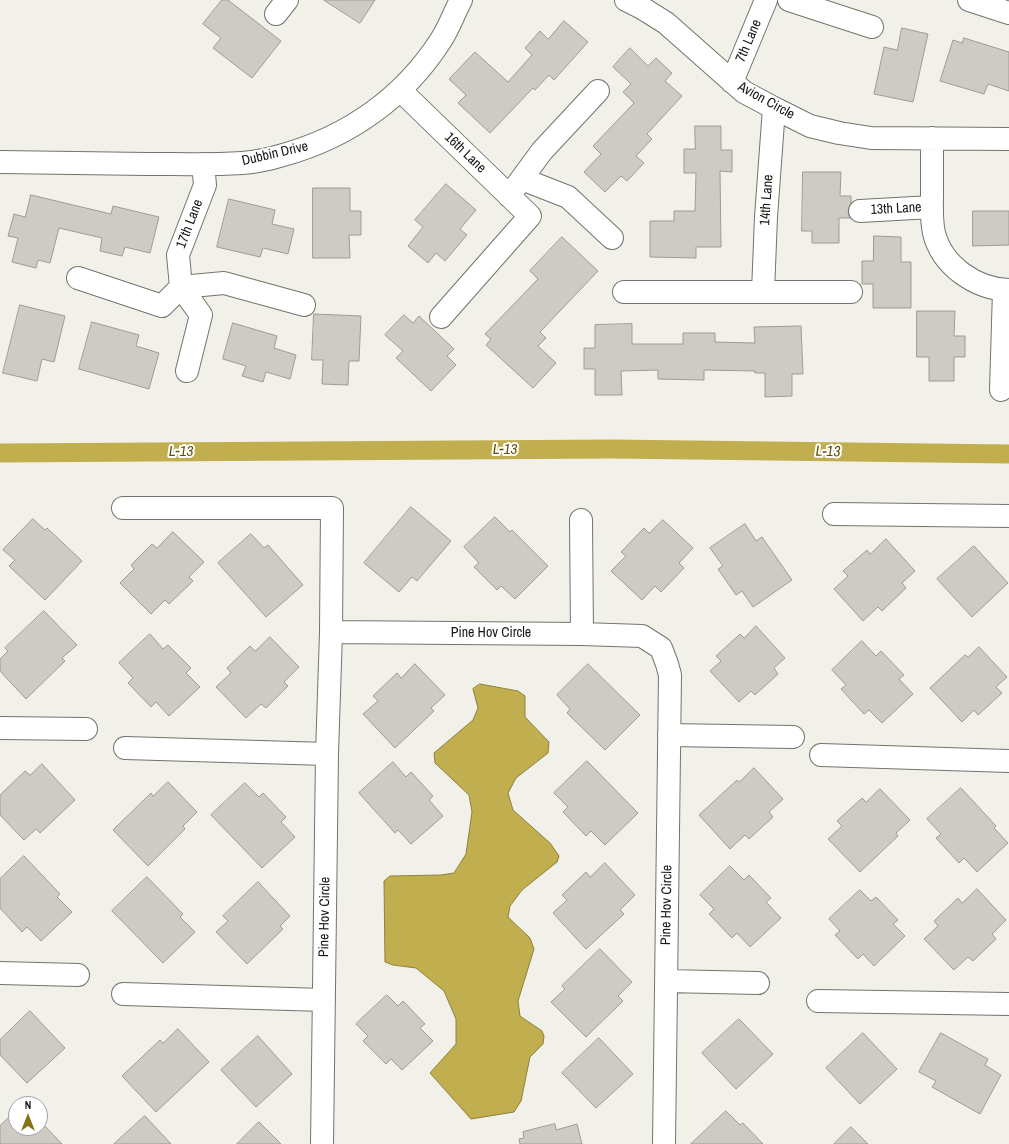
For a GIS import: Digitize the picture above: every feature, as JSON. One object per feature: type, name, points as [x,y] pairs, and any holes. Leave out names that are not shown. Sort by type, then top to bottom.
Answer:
[{"type":"street","name":"Dubbin Drive","points":[[0,162],[243,163],[267,159],[315,145],[349,129],[380,108],[400,90],[419,70],[441,40],[461,0]]},
{"type":"street","name":"Avion Circle","points":[[626,0],[666,23],[744,92],[810,126],[839,133],[871,138],[1009,139]]},
{"type":"street","name":"7th Lane","points":[[732,82],[766,0]]},
{"type":"street","points":[[789,0],[872,27]]},
{"type":"street","points":[[969,0],[1009,13]]},
{"type":"street","name":"16th Lane","points":[[400,90],[530,216],[441,317]]},
{"type":"street","points":[[509,196],[542,151],[598,91]]},
{"type":"street","name":"14th Lane","points":[[763,292],[766,217],[774,108]]},
{"type":"street","points":[[932,138],[932,207],[934,233],[939,246],[946,258],[966,276],[985,285],[1006,290],[1001,390]]},
{"type":"street","name":"17th Lane","points":[[187,371],[201,315],[182,287],[178,255],[205,185],[203,164]]},
{"type":"street","points":[[522,179],[568,198],[612,238]]},
{"type":"street","name":"13th Lane","points":[[860,211],[932,207]]},
{"type":"street","points":[[78,278],[162,306],[182,287],[224,283],[304,305]]},
{"type":"street","points":[[624,292],[852,292]]},
{"type":"street","points":[[123,508],[332,508],[331,632]]},
{"type":"street","points":[[834,514],[1009,516]]},
{"type":"street","points":[[581,520],[582,634]]},
{"type":"street","name":"Pine Hov Circle","points":[[322,1144],[327,754],[331,632],[582,634],[642,636],[662,648],[670,675],[664,1144]]},
{"type":"street","points":[[0,728],[86,729]]},
{"type":"street","points":[[670,735],[793,737]]},
{"type":"street","points":[[125,748],[327,754]]},
{"type":"street","points":[[821,755],[1009,761]]},
{"type":"street","points":[[0,973],[78,975]]},
{"type":"street","points":[[666,981],[758,983]]},
{"type":"street","points":[[123,994],[324,1000]]},
{"type":"street","points":[[818,1001],[1009,1004]]},
{"type":"shaded area","points":[[480,684],[518,691],[525,696],[525,717],[549,742],[548,753],[516,778],[508,793],[513,810],[550,843],[559,856],[557,862],[522,890],[510,906],[508,917],[530,938],[534,949],[518,1001],[520,1016],[542,1031],[544,1036],[543,1044],[530,1057],[521,1101],[514,1112],[471,1119],[430,1073],[456,1044],[456,1019],[444,991],[416,968],[393,965],[385,962],[384,881],[390,876],[441,875],[454,873],[466,854],[472,812],[469,795],[435,763],[434,753],[473,720],[478,708],[473,689]]},
{"type":"building","points":[[222,0],[228,0],[281,41],[252,78],[213,48],[221,38],[203,24]]},
{"type":"building","points":[[324,0],[375,0],[360,23]]},
{"type":"building","points":[[564,21],[588,42],[554,80],[549,75],[535,90],[533,88],[490,133],[458,103],[466,95],[449,79],[475,52],[508,82],[532,55],[525,48],[540,31],[548,39]]},
{"type":"building","points":[[902,28],[928,34],[913,102],[874,94],[884,47],[897,50]]},
{"type":"building","points":[[964,38],[1009,52],[1009,91],[988,84],[984,94],[940,81],[953,40],[962,43]]},
{"type":"building","points":[[630,48],[648,66],[656,58],[672,73],[665,81],[682,96],[647,134],[652,139],[636,156],[644,163],[627,181],[621,176],[605,192],[584,172],[601,154],[593,146],[634,103],[623,92],[631,84],[613,67]]},
{"type":"building","points":[[695,126],[721,126],[721,150],[732,150],[732,172],[720,171],[721,247],[696,247],[696,258],[650,257],[650,221],[674,221],[674,211],[695,211],[696,173],[684,173],[684,149],[695,149]]},
{"type":"building","points":[[803,172],[841,172],[840,196],[851,196],[851,203],[848,211],[850,218],[839,218],[839,243],[812,243],[812,231],[802,231]]},
{"type":"building","points":[[446,184],[476,210],[460,229],[467,235],[445,261],[436,253],[428,263],[408,246],[423,227],[415,220]]},
{"type":"building","points":[[313,188],[350,188],[350,211],[361,211],[361,235],[349,235],[350,258],[313,258]]},
{"type":"building","points":[[31,195],[111,214],[113,206],[159,217],[150,253],[125,247],[122,256],[100,251],[102,238],[59,228],[50,263],[38,260],[36,268],[12,262],[18,238],[8,236],[14,214],[25,217]]},
{"type":"building","points":[[229,199],[275,210],[272,224],[294,229],[288,254],[263,248],[260,257],[217,247]]},
{"type":"building","points":[[973,211],[1009,211],[1009,245],[973,246]]},
{"type":"building","points":[[874,236],[901,237],[901,262],[911,262],[911,308],[873,308],[873,284],[862,284],[862,261],[873,261]]},
{"type":"building","points":[[562,237],[598,271],[540,332],[546,338],[538,346],[556,363],[533,388],[486,345],[491,339],[485,334],[538,279],[530,271]]},
{"type":"building","points":[[20,305],[65,316],[54,362],[42,359],[37,381],[3,373]]},
{"type":"building","points":[[917,311],[955,311],[954,336],[965,336],[965,357],[954,357],[954,381],[929,381],[929,357],[917,357]]},
{"type":"building","points":[[314,314],[361,316],[359,361],[349,361],[348,385],[322,384],[323,360],[312,360]]},
{"type":"building","points":[[404,315],[413,323],[419,316],[454,349],[447,356],[456,365],[431,391],[396,358],[403,351],[385,335]]},
{"type":"building","points":[[92,322],[139,335],[136,346],[159,353],[149,389],[79,369]]},
{"type":"building","points":[[233,323],[277,336],[274,348],[296,355],[290,379],[266,372],[263,382],[242,376],[246,366],[223,359]]},
{"type":"building","points":[[632,324],[632,344],[683,344],[683,333],[715,333],[715,342],[755,343],[754,327],[801,326],[803,374],[792,374],[792,396],[765,397],[765,373],[755,373],[755,371],[704,370],[704,380],[658,379],[658,370],[621,371],[622,395],[595,395],[595,369],[584,369],[584,348],[595,348],[595,325]]},
{"type":"building","points":[[411,507],[451,541],[417,581],[412,577],[399,592],[364,563]]},
{"type":"building","points":[[495,517],[510,532],[512,530],[548,566],[515,599],[501,586],[497,590],[474,567],[479,563],[464,547]]},
{"type":"building","points":[[33,519],[45,530],[47,528],[82,561],[45,600],[9,566],[15,560],[3,550]]},
{"type":"building","points":[[663,520],[693,548],[679,563],[684,568],[661,592],[655,586],[642,600],[611,571],[626,556],[621,552],[644,528],[649,533]]},
{"type":"building","points":[[745,524],[756,541],[762,537],[792,580],[753,607],[742,591],[736,595],[718,569],[723,566],[710,548]]},
{"type":"building","points":[[173,532],[204,562],[189,577],[193,581],[169,604],[165,600],[151,614],[120,583],[134,569],[131,565],[152,544],[157,548]]},
{"type":"building","points":[[251,534],[264,548],[268,545],[303,585],[266,617],[218,563]]},
{"type":"building","points":[[886,539],[915,571],[902,583],[906,588],[882,611],[878,607],[863,621],[834,589],[848,576],[843,571],[867,550],[870,554]]},
{"type":"building","points":[[974,546],[1008,583],[972,617],[937,579]]},
{"type":"building","points":[[44,611],[77,645],[62,658],[65,661],[26,699],[0,671],[0,659],[8,651],[5,648]]},
{"type":"building","points":[[756,626],[785,658],[774,668],[778,674],[755,695],[751,691],[739,702],[710,671],[721,661],[716,656],[740,634],[744,638]]},
{"type":"building","points":[[150,634],[163,649],[168,645],[191,668],[186,673],[200,687],[169,716],[156,702],[151,707],[128,683],[133,678],[119,663]]},
{"type":"building","points":[[270,637],[299,667],[284,682],[288,686],[266,708],[261,704],[246,718],[216,687],[231,673],[227,668],[250,646],[255,651]]},
{"type":"building","points":[[862,641],[876,656],[881,651],[904,675],[899,679],[913,694],[882,723],[869,710],[864,714],[841,689],[846,685],[832,670]]},
{"type":"building","points":[[979,647],[1007,677],[996,687],[1002,693],[978,715],[974,710],[962,722],[930,688],[965,655],[968,657]]},
{"type":"building","points":[[415,664],[445,695],[431,708],[434,711],[395,748],[363,714],[378,701],[373,696],[397,673],[401,678]]},
{"type":"building","points":[[588,664],[640,715],[605,750],[567,713],[570,709],[557,695]]},
{"type":"building","points":[[587,761],[638,813],[605,845],[591,831],[586,836],[563,812],[568,807],[554,793]]},
{"type":"building","points":[[393,762],[406,777],[411,772],[433,796],[429,800],[443,816],[411,844],[398,830],[395,833],[359,793]]},
{"type":"building","points":[[42,764],[75,800],[40,833],[36,829],[24,840],[0,815],[0,795],[25,771],[30,775]]},
{"type":"building","points":[[754,768],[783,799],[769,812],[773,817],[749,839],[745,835],[730,849],[699,815],[737,780],[739,782]]},
{"type":"building","points":[[168,782],[197,812],[183,826],[185,829],[148,866],[113,830],[151,793],[153,796]]},
{"type":"building","points":[[245,783],[259,797],[263,793],[286,817],[281,822],[295,837],[262,868],[211,815]]},
{"type":"building","points":[[961,788],[996,826],[994,828],[1008,843],[977,872],[964,858],[959,863],[936,838],[941,834],[927,819]]},
{"type":"building","points":[[880,789],[910,820],[896,833],[898,836],[860,872],[828,839],[842,826],[837,821],[862,798],[866,802]]},
{"type":"building","points":[[24,856],[60,894],[57,897],[72,912],[41,941],[27,927],[22,932],[0,908],[0,879]]},
{"type":"building","points":[[605,863],[635,895],[620,910],[624,914],[586,949],[553,913],[567,900],[562,895],[586,872],[590,877]]},
{"type":"building","points":[[730,866],[744,880],[749,875],[771,898],[766,902],[781,918],[750,947],[737,933],[732,938],[709,914],[714,909],[700,895]]},
{"type":"building","points":[[147,877],[183,914],[180,917],[195,932],[163,963],[112,911]]},
{"type":"building","points":[[258,882],[290,916],[280,926],[283,929],[247,964],[216,932],[228,921],[223,916]]},
{"type":"building","points":[[977,889],[1006,920],[992,934],[996,939],[973,961],[968,957],[954,970],[924,939],[938,926],[934,921],[958,898],[962,903]]},
{"type":"building","points":[[860,890],[871,901],[876,897],[898,920],[893,924],[905,936],[874,966],[863,954],[858,959],[835,935],[840,931],[829,919]]},
{"type":"building","points":[[600,949],[632,982],[618,996],[623,1001],[586,1037],[551,1002],[565,989],[562,986]]},
{"type":"building","points":[[387,995],[398,1006],[403,1001],[425,1024],[420,1028],[433,1041],[402,1070],[391,1059],[386,1064],[363,1041],[368,1036],[356,1024]]},
{"type":"building","points":[[30,1011],[65,1048],[27,1083],[0,1055],[0,1040]]},
{"type":"building","points":[[739,1019],[773,1054],[736,1089],[702,1053]]},
{"type":"building","points":[[178,1029],[209,1062],[156,1112],[122,1076],[160,1040],[163,1043]]},
{"type":"building","points":[[863,1033],[897,1069],[860,1104],[826,1068]]},
{"type":"building","points":[[941,1033],[988,1059],[985,1065],[1001,1075],[980,1114],[932,1087],[936,1081],[919,1072]]},
{"type":"building","points":[[258,1036],[292,1074],[256,1107],[221,1070]]},
{"type":"building","points":[[599,1038],[633,1074],[596,1108],[562,1073]]},
{"type":"building","points":[[726,1111],[740,1125],[743,1123],[763,1144],[691,1144]]},
{"type":"building","points":[[145,1116],[171,1144],[114,1144]]},
{"type":"building","points":[[8,1118],[8,1136],[48,1136],[48,1129],[62,1144],[0,1144],[0,1126]]},
{"type":"building","points":[[259,1122],[281,1144],[237,1144]]},
{"type":"building","points":[[555,1124],[556,1130],[577,1124],[582,1144],[520,1144],[519,1139],[524,1138],[523,1132]]},
{"type":"building","points":[[851,1127],[868,1144],[834,1144]]},
{"type":"waterway","name":"L-13","points":[[0,453],[612,449],[1009,454]]}]
